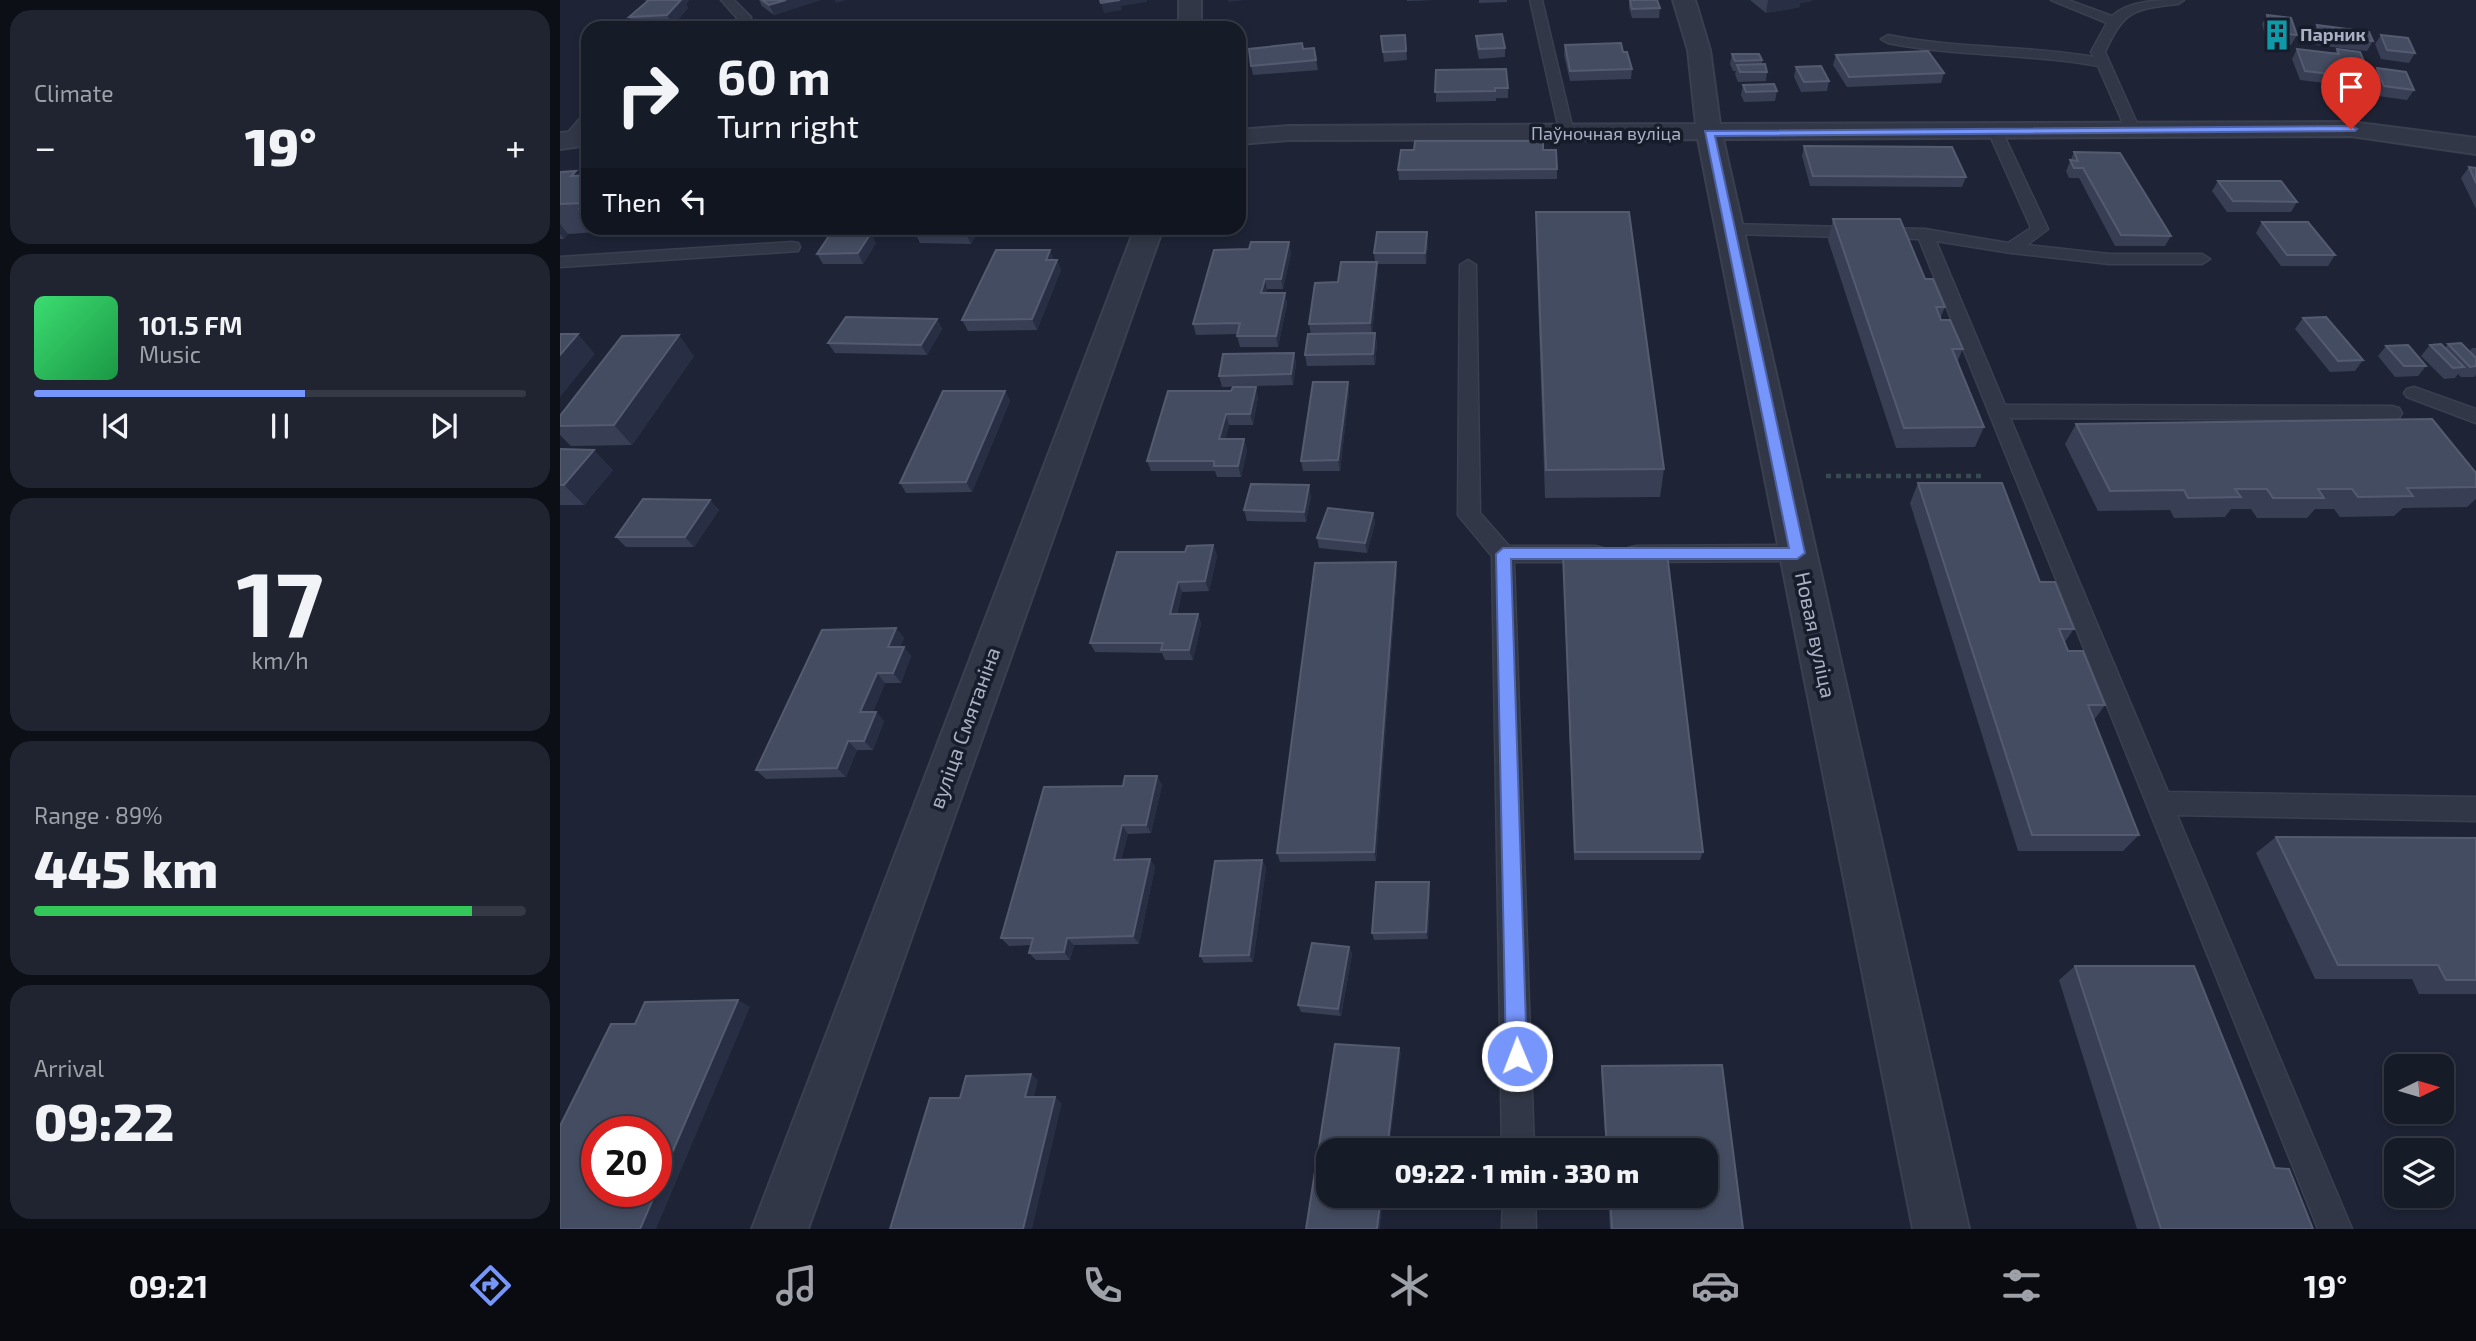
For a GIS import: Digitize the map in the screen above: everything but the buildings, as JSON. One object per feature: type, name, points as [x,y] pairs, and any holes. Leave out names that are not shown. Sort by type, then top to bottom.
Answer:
[{"type":"street","points":[[1190,0],[1191,21]]},
{"type":"street","name":"Новая вуліца","points":[[1684,0],[1699,50],[1709,133],[1941,1229]]},
{"type":"street","name":"Паўночная вуліца","points":[[1246,136],[1289,133],[2351,129],[2476,146]]},
{"type":"street","name":"вуліца Смятаніна","points":[[780,1229],[1146,235]]},
{"type":"lane","points":[[727,0],[746,20],[743,21]]},
{"type":"lane","points":[[1536,0],[1567,134]]},
{"type":"lane","points":[[2057,0],[2112,21]]},
{"type":"lane","points":[[2133,130],[2098,52],[2112,21],[2131,5],[2178,0]]},
{"type":"lane","points":[[1888,39],[1923,48],[2068,55],[2103,63]]},
{"type":"lane","points":[[1995,131],[2040,229],[2011,248]]},
{"type":"lane","points":[[1729,229],[1925,234],[2011,248],[2109,259],[2202,259]]},
{"type":"lane","points":[[1925,234],[2335,1229]]},
{"type":"lane","points":[[560,262],[792,247]]},
{"type":"lane","points":[[1468,265],[1469,515],[1503,554],[1518,1138]]},
{"type":"lane","points":[[2414,393],[2476,416]]},
{"type":"lane","points":[[1997,411],[2392,413]]},
{"type":"lane","points":[[1503,554],[1797,553]]},
{"type":"lane","points":[[2159,803],[2476,809]]},
{"type":"lane","points":[[1518,1208],[1519,1229]]},
{"type":"path","points":[[1782,476],[2025,475]]},
{"type":"place","name":"Парник","points":[[2277,35]]},
{"type":"route","points":[[1517,1056],[1503,554],[1797,553],[1709,133],[2351,129]]}]
